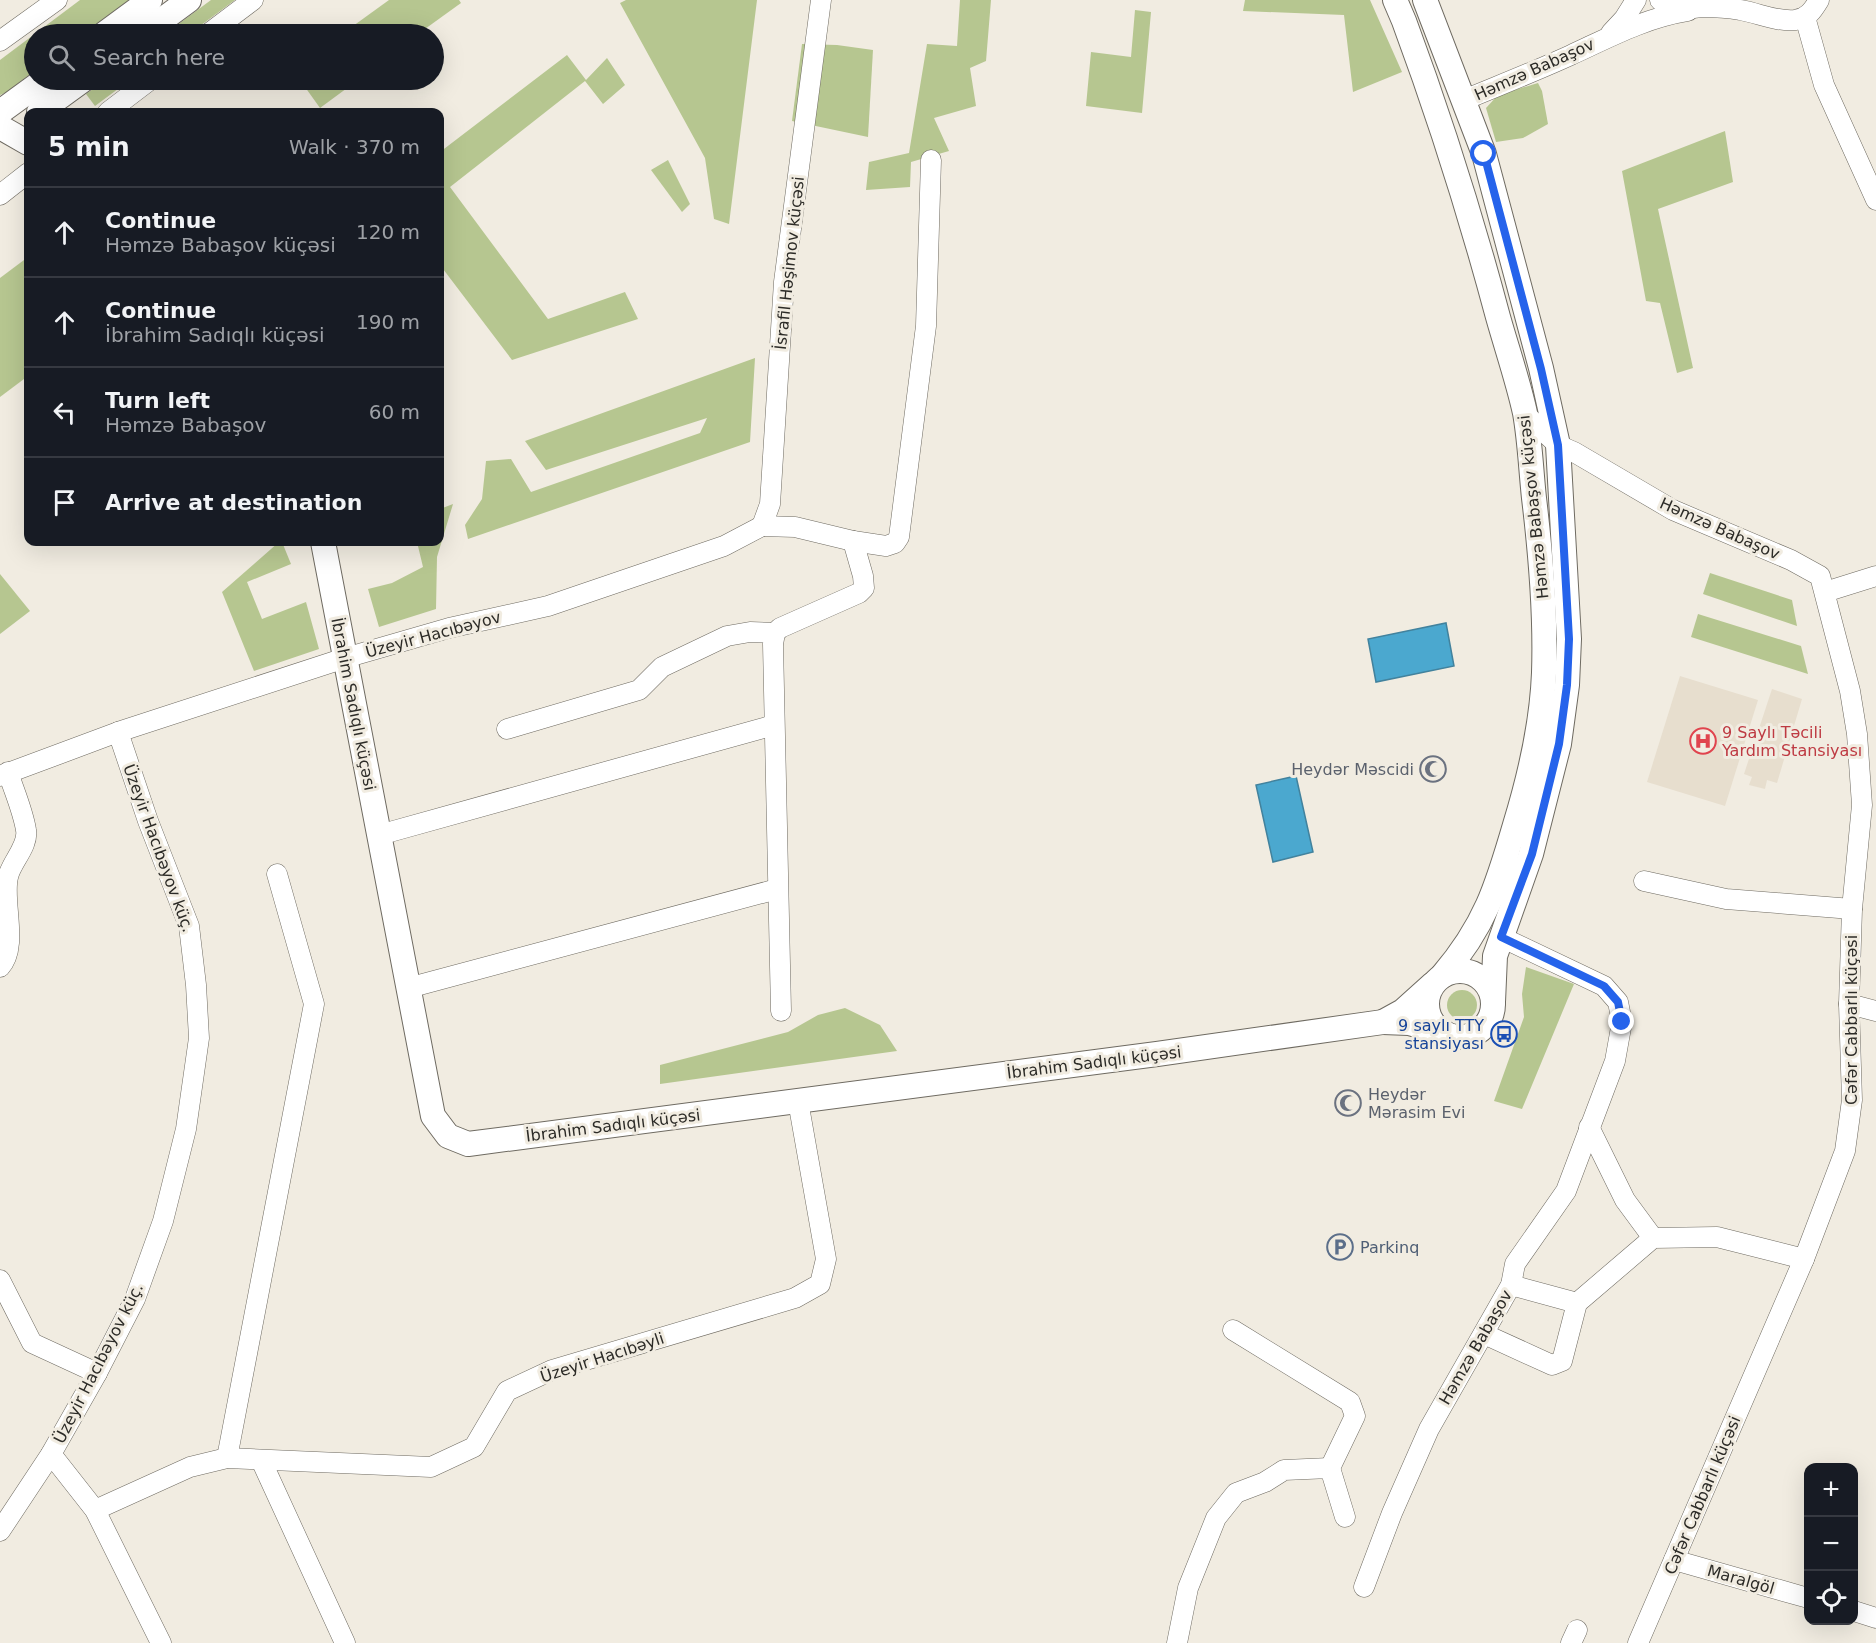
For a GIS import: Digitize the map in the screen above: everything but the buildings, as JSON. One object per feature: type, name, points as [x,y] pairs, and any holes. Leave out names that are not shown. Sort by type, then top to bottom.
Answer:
[{"type":"street","points":[[0,41],[57,0]]},
{"type":"street","points":[[118,24],[150,0]]},
{"type":"street","points":[[157,24],[189,0]]},
{"type":"street","points":[[221,24],[253,0]]},
{"type":"street","name":"İsrafil Həşimov küçəsi","points":[[762,525],[770,504],[784,282],[821,0]]},
{"type":"street","name":"Həmzə Babaşov küçəsi","points":[[1383,1022],[1411,1004],[1439,979],[1461,954],[1496,889],[1524,794],[1538,731],[1544,675],[1544,621],[1539,546],[1525,414],[1452,156],[1395,0]]},
{"type":"street","name":"Həmzə Babaşov küçəsi","points":[[1425,0],[1484,154],[1541,369],[1558,445]]},
{"type":"street","points":[[1604,38],[1614,30],[1636,0]]},
{"type":"street","points":[[1660,0],[1673,9],[1700,6],[1741,10],[1779,20],[1805,17],[1819,0]]},
{"type":"street","points":[[1738,0],[1754,13]]},
{"type":"street","name":"Həmzə Babaşov","points":[[1464,100],[1654,18],[1700,6]]},
{"type":"street","points":[[1805,17],[1824,85],[1876,200]]},
{"type":"street","points":[[0,112],[30,90]]},
{"type":"street","points":[[44,108],[69,90]]},
{"type":"street","points":[[113,108],[137,90]]},
{"type":"street","points":[[762,525],[795,527],[853,541],[886,546],[895,543],[899,537],[926,326],[931,160]]},
{"type":"street","points":[[0,195],[24,176]]},
{"type":"street","name":"Həmzə Babaşov","points":[[1525,414],[1558,445],[1673,510],[1791,560],[1823,584]]},
{"type":"street","points":[[1383,1022],[1409,1023],[1462,1037],[1478,1031],[1489,1018],[1493,1002],[1495,956],[1532,854],[1559,744],[1567,685],[1569,639],[1558,445]]},
{"type":"street","name":"Üzeyir Hacıbəyov","points":[[4,774],[118,732],[345,658],[449,628],[548,606],[724,546],[762,525]]},
{"type":"street","points":[[781,1011],[773,644],[775,633],[780,628],[859,593],[864,588],[853,541]]},
{"type":"street","name":"İbrahim Sadıqlı küçəsi","points":[[323,546],[433,1116],[448,1136],[468,1143],[1157,1054],[1383,1022]]},
{"type":"street","points":[[1823,584],[1876,576]]},
{"type":"street","name":"Cəfər Cabbarlı küçəsi","points":[[1638,1643],[1804,1259],[1845,1151],[1852,1100],[1848,1004],[1852,909],[1862,805],[1857,734],[1850,691],[1823,584]]},
{"type":"street","points":[[507,729],[639,690],[662,667],[727,636],[750,632],[775,633]]},
{"type":"street","points":[[379,835],[774,724]]},
{"type":"street","name":"Üzeyir Hacıbəyov küç.","points":[[0,1531],[51,1454],[97,1373],[135,1299],[163,1221],[186,1129],[199,1038],[189,926],[148,822],[118,732]]},
{"type":"street","points":[[0,967],[5,962],[8,877],[27,832],[4,774]]},
{"type":"street","points":[[227,1458],[314,1004],[277,874]]},
{"type":"street","points":[[1644,881],[1726,899],[1852,909]]},
{"type":"street","points":[[408,988],[777,889]]},
{"type":"street","name":"Həmzə Babaşov","points":[[1364,1587],[1392,1513],[1429,1429],[1511,1285],[1515,1264],[1566,1191],[1615,1061],[1622,1022],[1618,1002],[1604,986],[1501,937]]},
{"type":"street","points":[[1445,1033],[1432,1022],[1427,1006],[1430,989],[1439,979],[1458,971],[1474,975],[1487,986],[1493,1002]]},
{"type":"street","points":[[1848,1004],[1876,1011]]},
{"type":"street","name":"Üzeyir Hacıbəyli","points":[[95,1510],[190,1467],[227,1458],[431,1467],[474,1447],[507,1391],[552,1370],[795,1298],[820,1284],[826,1260],[798,1101]]},
{"type":"street","points":[[1589,1127],[1625,1200],[1653,1238]]},
{"type":"street","points":[[1484,1334],[1552,1365],[1562,1361],[1577,1303],[1653,1238],[1717,1237],[1804,1259]]},
{"type":"street","points":[[0,1280],[32,1343],[97,1373]]},
{"type":"street","points":[[1511,1285],[1577,1303]]},
{"type":"street","points":[[1233,1330],[1350,1402],[1355,1416],[1330,1468],[1346,1517]]},
{"type":"street","points":[[51,1454],[95,1510],[161,1643]]},
{"type":"street","points":[[261,1460],[345,1643]]},
{"type":"street","points":[[1177,1643],[1188,1588],[1216,1518],[1236,1493],[1265,1482],[1284,1470],[1330,1468]]},
{"type":"street","name":"Maralgöl","points":[[1674,1560],[1804,1597]]},
{"type":"street","points":[[1858,1612],[1876,1618]]},
{"type":"shaded area","name":"9 Saylı Təcili Yardım Stansiyası","points":[[1680,676],[1758,700],[1725,806],[1647,782]]},
{"type":"shaded area","points":[[1772,689],[1802,699],[1777,783],[1767,780],[1765,789],[1749,785],[1752,777],[1744,774]]},
{"type":"green space","points":[[80,0],[129,0],[97,24],[48,24]]},
{"type":"green space","points":[[211,0],[235,0],[203,24],[179,24]]},
{"type":"green space","points":[[389,0],[459,0],[461,3],[432,24],[356,24]]},
{"type":"green space","points":[[626,0],[757,0],[729,224],[714,219],[705,158],[620,3]]},
{"type":"green space","points":[[960,0],[991,0],[986,61],[970,68],[976,106],[934,118],[949,151],[911,162],[910,187],[866,190],[869,162],[909,153],[927,44],[957,46]]},
{"type":"green space","points":[[1245,0],[1370,0],[1402,72],[1353,92],[1344,15],[1243,11]]},
{"type":"green space","points":[[1135,10],[1151,12],[1142,113],[1086,106],[1091,52],[1131,57]]},
{"type":"green space","points":[[24,42],[24,79],[0,95],[0,60]]},
{"type":"green space","points":[[802,44],[837,45],[873,50],[868,137],[792,121]]},
{"type":"green space","points":[[567,55],[586,80],[607,58],[625,85],[603,104],[585,81],[450,187],[548,319],[625,292],[638,319],[512,360],[444,270],[444,149]]},
{"type":"green space","points":[[1538,83],[1542,91],[1548,124],[1523,138],[1496,142],[1486,108],[1498,95]]},
{"type":"green space","points":[[91,90],[117,90],[95,106],[86,94]]},
{"type":"green space","points":[[307,90],[344,90],[320,108]]},
{"type":"green space","points":[[1725,131],[1733,182],[1658,209],[1693,368],[1677,373],[1660,303],[1646,301],[1622,171]]},
{"type":"green space","points":[[668,160],[690,204],[682,212],[651,170]]},
{"type":"green space","points":[[24,260],[24,379],[0,397],[0,278]]},
{"type":"green space","points":[[755,358],[750,442],[468,539],[465,525],[482,499],[486,461],[511,459],[531,492],[700,433],[707,418],[546,470],[525,441]]},
{"type":"green space","points":[[453,504],[444,534],[444,507]]},
{"type":"green space","points":[[274,546],[284,546],[291,564],[247,582],[262,619],[306,602],[319,649],[254,671],[222,592]]},
{"type":"green space","points":[[418,546],[440,546],[437,557],[436,609],[379,627],[368,589],[392,583],[423,567]]},
{"type":"green space","points":[[1710,573],[1792,600],[1797,626],[1703,594]]},
{"type":"green space","points":[[0,574],[30,611],[0,634]]},
{"type":"green space","points":[[1698,614],[1801,646],[1808,674],[1691,637]]},
{"type":"green space","points":[[1526,967],[1574,984],[1522,1109],[1494,1101],[1524,1017],[1522,994]]},
{"type":"green space","points":[[1462,990],[1472,995],[1477,1005],[1472,1015],[1462,1020],[1452,1015],[1447,1005],[1452,995]]},
{"type":"green space","points":[[845,1008],[880,1025],[897,1051],[660,1084],[660,1065],[788,1032],[818,1015]]},
{"type":"water","points":[[1446,623],[1454,666],[1376,682],[1368,639]]},
{"type":"water","points":[[1296,776],[1313,852],[1273,862],[1256,785]]},
{"type":"place","name":"9 Saylı Təcili Yardım Stansiyası","points":[[1703,741]]},
{"type":"place","name":"Heydər Məscidi","points":[[1433,769]]},
{"type":"place","name":"9 saylı TTY stansiyası","points":[[1504,1034]]},
{"type":"place","name":"Heydər Mərasim Evi","points":[[1348,1103]]},
{"type":"place","name":"Parkinq","points":[[1340,1247]]},
{"type":"route","points":[[1484,154],[1541,369],[1558,445],[1569,639],[1567,685],[1559,744],[1532,854],[1501,937],[1604,986],[1618,1002],[1622,1022]]}]
